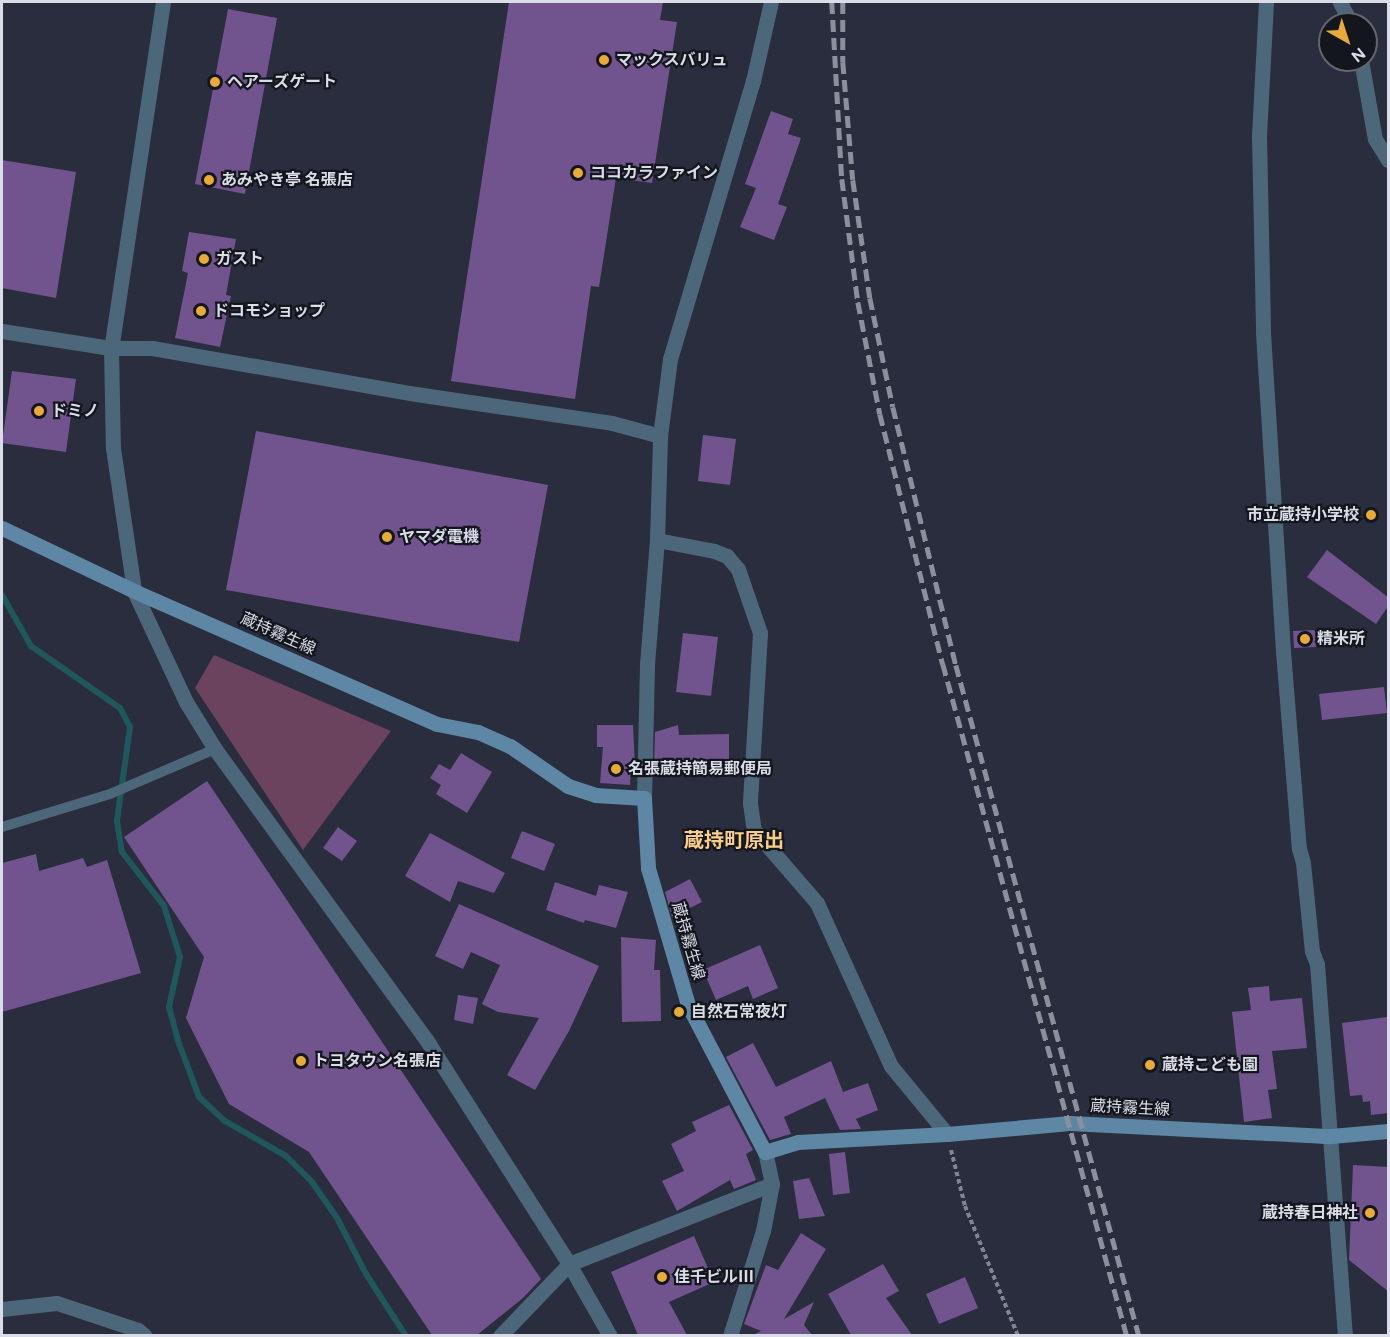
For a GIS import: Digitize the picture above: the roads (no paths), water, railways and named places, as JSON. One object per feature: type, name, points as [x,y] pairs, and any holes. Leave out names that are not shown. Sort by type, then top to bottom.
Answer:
[{"type":"main road","name":"蔵持霧生線","points":[[2,528],[134,591],[437,724],[478,732],[499,741],[568,786],[595,795],[644,798],[648,868],[688,1005],[765,1152],[798,1142],[947,1134],[1070,1123],[1331,1136],[1389,1131]]},
{"type":"street","points":[[163,2],[111,348],[113,448],[134,591],[186,702],[214,749],[429,1044],[569,1264],[610,1335]]},
{"type":"street","points":[[644,798],[647,664],[657,540],[660,436],[670,359],[753,81],[771,2]]},
{"type":"street","points":[[1266,2],[1259,136],[1263,333],[1283,651],[1298,836],[1312,951],[1317,964],[1345,1335]]},
{"type":"street","points":[[1363,72],[1375,138],[1389,160]]},
{"type":"street","points":[[2,331],[111,348],[152,348],[416,394],[612,423],[660,436]]},
{"type":"street","points":[[657,540],[727,556],[738,569],[760,633],[750,803],[754,830],[817,903],[891,1066],[947,1134]]},
{"type":"street","points":[[730,1335],[763,1231],[772,1184],[765,1152]]},
{"type":"street","points":[[500,1335],[569,1264],[772,1184]]},
{"type":"street","points":[[2,1309],[57,1303],[138,1330],[145,1335]]},
{"type":"lane","points":[[2,826],[110,794],[214,749]]},
{"type":"waterway","points":[[2,595],[31,646],[120,708],[130,727],[117,821],[122,852],[164,906],[180,957],[169,1007],[178,1041],[199,1097],[225,1121],[286,1156],[312,1182],[337,1218],[366,1274],[406,1336]]},
{"type":"railway","points":[[832,2],[842,179],[858,302],[880,414],[943,664],[1127,1336]]},
{"type":"railway","points":[[843,2],[843,62],[853,180],[870,298],[893,407],[956,665],[1139,1336]]},
{"type":"place","name":"マックスバリュ","points":[[604,60]]},
{"type":"place","name":"ヘアーズゲート","points":[[215,82]]},
{"type":"place","name":"ココカラファイン","points":[[578,173]]},
{"type":"place","name":"あみやき亭 名張店","points":[[209,180]]},
{"type":"place","name":"ガスト","points":[[204,259]]},
{"type":"place","name":"ドコモショップ","points":[[201,311]]},
{"type":"place","name":"ドミノ","points":[[39,411]]},
{"type":"place","name":"市立蔵持小学校","points":[[1371,515]]},
{"type":"place","name":"ヤマダ電機","points":[[387,537]]},
{"type":"place","name":"精米所","points":[[1305,639]]},
{"type":"place","name":"名張蔵持簡易郵便局","points":[[616,769]]},
{"type":"place","name":"自然石常夜灯","points":[[679,1012]]},
{"type":"place","name":"トヨタウン名張店","points":[[301,1061]]},
{"type":"place","name":"蔵持こども園","points":[[1150,1065]]},
{"type":"place","name":"蔵持春日神社","points":[[1370,1213]]},
{"type":"place","name":"佳千ビルⅢ","points":[[662,1277]]},
{"type":"district","name":"蔵持町原出","points":[[734,840]]}]
